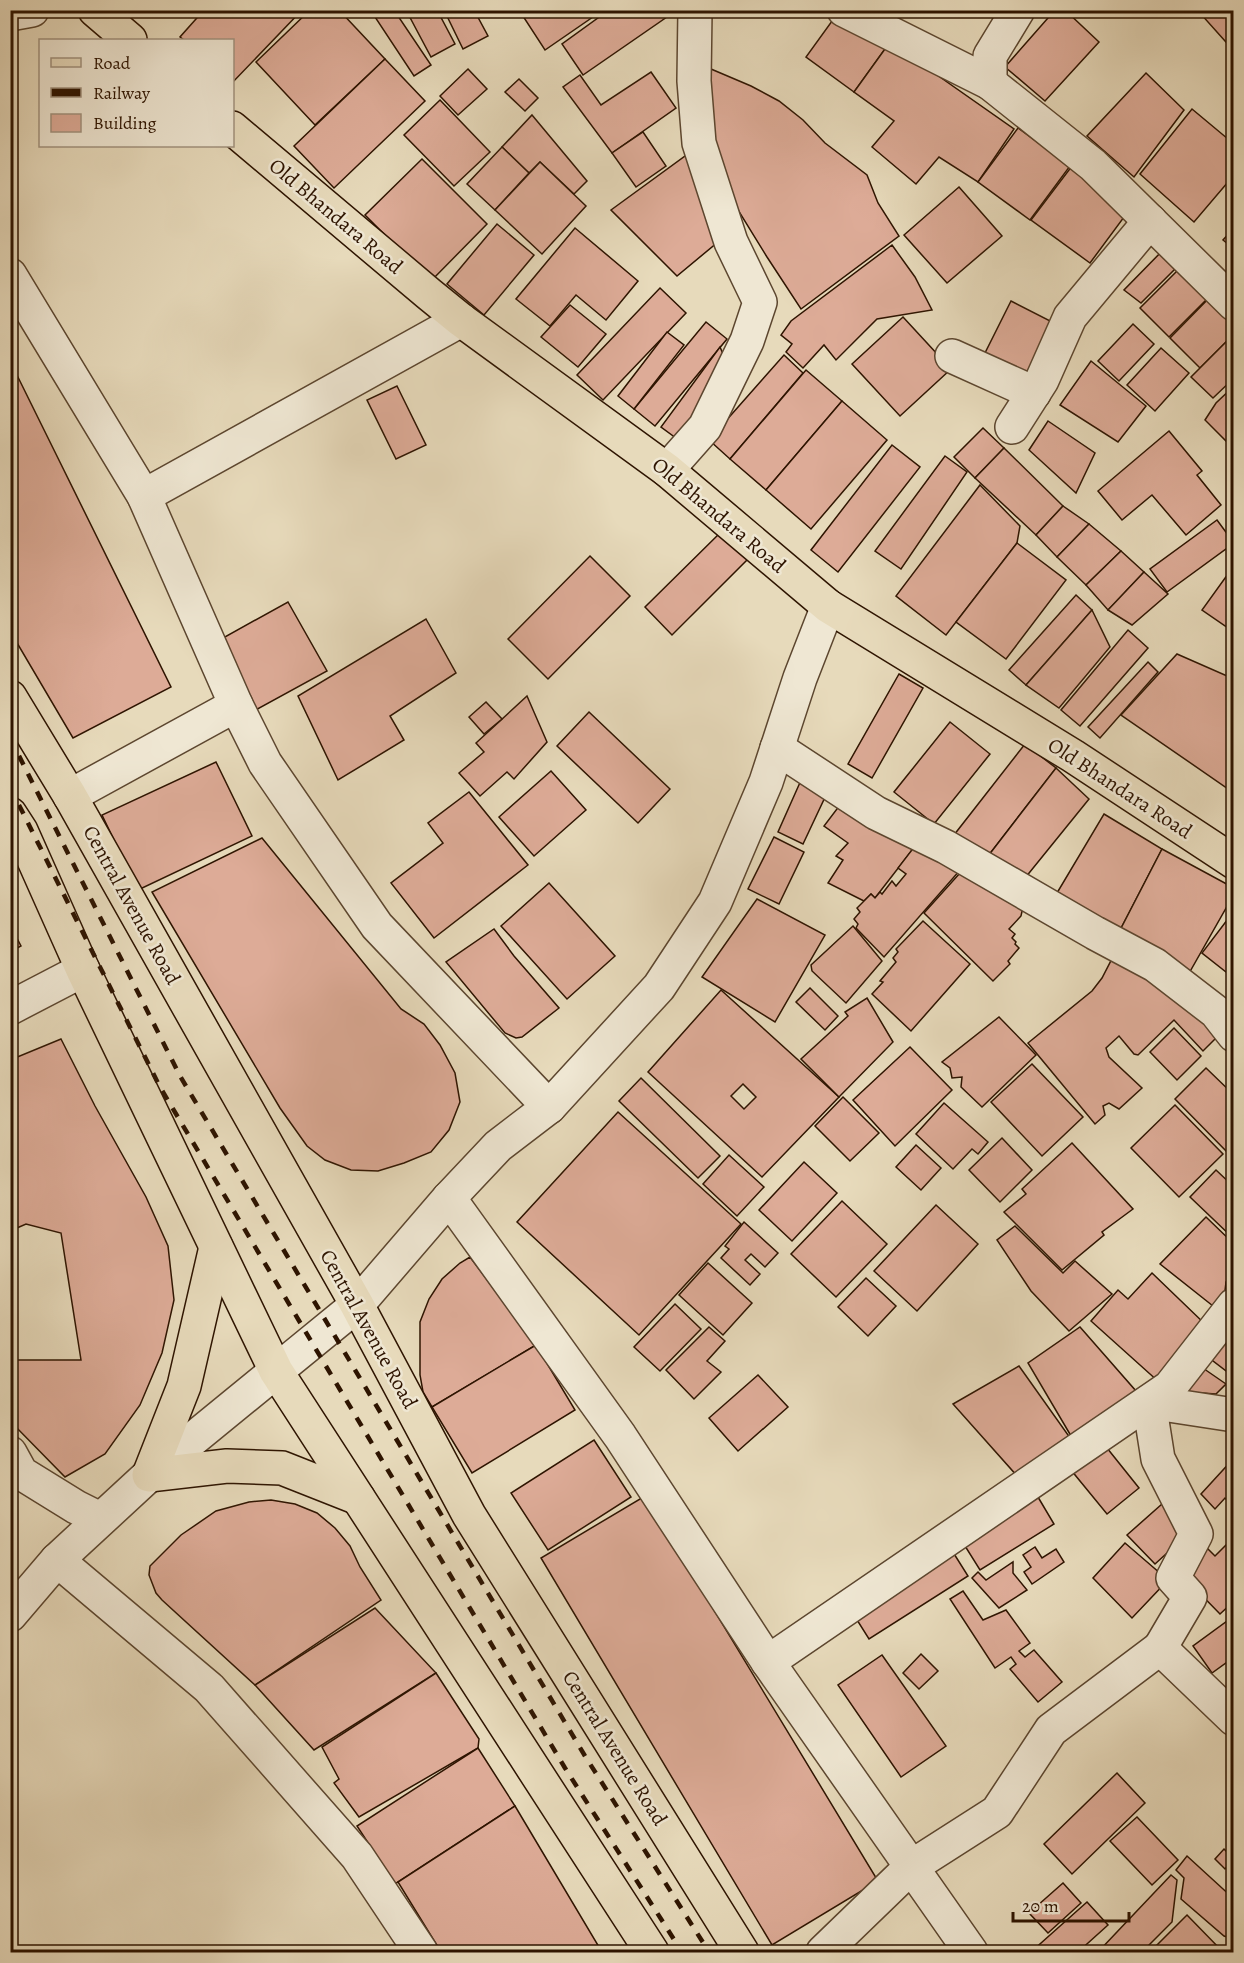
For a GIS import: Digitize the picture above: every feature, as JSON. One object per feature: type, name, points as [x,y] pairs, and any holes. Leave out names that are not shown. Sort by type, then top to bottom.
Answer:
[{"type":"main road","points":[[95,10],[129,39]]},
{"type":"main road","name":"Old Bhandara Road","points":[[234,130],[461,320],[667,470],[828,606],[1073,756],[1233,862]]},
{"type":"main road","name":"Central Avenue Road","points":[[10,697],[70,796],[357,1305],[469,1515],[742,1953]]},
{"type":"main road","points":[[10,813],[21,831],[83,970],[276,1371],[652,1953]]},
{"type":"main road","points":[[216,1246],[184,1386],[149,1475],[227,1466],[282,1468],[358,1498]]},
{"type":"street","points":[[10,14],[32,10]]},
{"type":"street","points":[[667,470],[705,427],[747,340],[760,302],[731,242],[699,144],[694,81],[695,10]]},
{"type":"street","points":[[844,10],[990,83],[1093,165],[1233,304]]},
{"type":"street","points":[[990,83],[990,56],[1018,10]]},
{"type":"street","points":[[1012,427],[1042,380],[1070,317],[1150,221]]},
{"type":"street","points":[[10,275],[144,496],[236,705],[265,763],[377,927],[549,1107]]},
{"type":"street","points":[[144,496],[461,320]]},
{"type":"street","points":[[952,356],[1034,393]]},
{"type":"street","points":[[10,1615],[57,1560],[149,1475],[357,1305],[449,1198],[498,1146],[549,1107],[659,987],[715,902],[766,782],[800,678],[828,606]]},
{"type":"street","points":[[70,796],[236,705]]},
{"type":"street","points":[[777,748],[876,813],[946,846],[1095,933],[1155,965],[1216,1012],[1233,1035]]},
{"type":"street","points":[[10,1008],[83,970]]},
{"type":"street","points":[[449,1198],[620,1436],[768,1662],[971,1953]]},
{"type":"street","points":[[768,1662],[1170,1387],[1233,1305]]},
{"type":"street","points":[[1149,1402],[1233,1415]]},
{"type":"street","points":[[823,1953],[911,1867],[997,1812],[1051,1730],[1160,1648],[1190,1597],[1173,1578],[1196,1534],[1158,1459],[1149,1402]]},
{"type":"street","points":[[10,1453],[21,1473],[100,1519]]},
{"type":"street","points":[[57,1560],[209,1688],[357,1856],[421,1953]]},
{"type":"street","points":[[1160,1648],[1233,1719]]},
{"type":"building","points":[[204,10],[302,10],[234,81],[234,39],[183,39],[180,37]]},
{"type":"building","points":[[310,10],[339,10],[385,59],[315,125],[256,62]]},
{"type":"building","points":[[385,10],[394,10],[431,65],[414,76],[375,17]]},
{"type":"building","points":[[406,10],[437,10],[455,44],[431,57]]},
{"type":"building","points":[[444,10],[474,10],[488,36],[463,49]]},
{"type":"building","points":[[519,10],[603,10],[545,50]]},
{"type":"building","points":[[609,10],[677,10],[583,75],[562,44]]},
{"type":"building","points":[[840,10],[890,42],[854,92],[806,57]]},
{"type":"building","points":[[1055,10],[1065,10],[1099,42],[1045,101],[1005,67]]},
{"type":"building","points":[[1200,10],[1234,11],[1234,51],[1199,12]]},
{"type":"building","points":[[890,42],[1014,129],[978,182],[939,157],[916,184],[872,147],[894,121],[854,92]]},
{"type":"building","points":[[385,59],[425,101],[334,188],[294,146]]},
{"type":"building","points":[[468,69],[487,89],[458,115],[440,96]]},
{"type":"building","points":[[711,69],[779,101],[803,120],[825,143],[867,175],[878,203],[899,236],[801,309],[722,184],[710,129]]},
{"type":"building","points":[[651,72],[676,108],[612,153],[563,87],[580,75],[601,105]]},
{"type":"building","points":[[1146,73],[1184,110],[1134,177],[1087,136]]},
{"type":"building","points":[[519,79],[538,98],[525,111],[505,92]]},
{"type":"building","points":[[440,100],[490,152],[454,186],[404,135]]},
{"type":"building","points":[[1192,109],[1234,144],[1234,175],[1194,222],[1140,174]]},
{"type":"building","points":[[532,115],[587,181],[574,194],[540,162],[529,173],[502,147]]},
{"type":"building","points":[[1018,128],[1070,166],[1030,220],[978,182]]},
{"type":"building","points":[[643,132],[666,166],[636,187],[612,153]]},
{"type":"building","points":[[502,147],[529,173],[495,210],[467,184]]},
{"type":"building","points":[[692,151],[724,237],[677,276],[611,210]]},
{"type":"building","points":[[422,159],[487,224],[431,281],[365,215]]},
{"type":"building","points":[[540,162],[586,206],[542,254],[495,210]]},
{"type":"building","points":[[1072,166],[1130,209],[1090,263],[1031,220]]},
{"type":"building","points":[[959,187],[1002,236],[947,283],[904,235]]},
{"type":"building","points":[[497,224],[534,255],[484,315],[447,284]]},
{"type":"building","points":[[575,228],[638,281],[606,320],[576,295],[550,326],[516,299]]},
{"type":"building","points":[[1234,228],[1234,249],[1223,240]]},
{"type":"building","points":[[892,245],[915,277],[932,310],[877,319],[836,360],[824,345],[803,368],[786,352],[792,344],[781,335],[791,321]]},
{"type":"building","points":[[1166,247],[1181,263],[1141,303],[1124,290]]},
{"type":"building","points":[[1186,262],[1215,291],[1169,337],[1140,308]]},
{"type":"building","points":[[660,288],[686,313],[603,400],[577,375]]},
{"type":"building","points":[[1216,291],[1234,302],[1234,334],[1200,368],[1170,338]]},
{"type":"building","points":[[1011,301],[1064,328],[1037,382],[984,355]]},
{"type":"building","points":[[570,305],[606,334],[578,367],[541,337]]},
{"type":"building","points":[[903,317],[951,369],[900,416],[852,364]]},
{"type":"building","points":[[706,322],[727,339],[655,426],[634,409]]},
{"type":"building","points":[[1133,324],[1154,344],[1119,381],[1098,361]]},
{"type":"building","points":[[667,332],[684,345],[634,409],[618,396]]},
{"type":"building","points":[[1234,334],[1234,378],[1213,398],[1191,377]]},
{"type":"building","points":[[720,347],[727,363],[680,441],[661,427]]},
{"type":"building","points":[[1161,348],[1189,373],[1155,411],[1127,385]]},
{"type":"building","points":[[784,355],[803,373],[730,459],[709,440]]},
{"type":"building","points":[[10,361],[171,687],[73,738],[10,631]]},
{"type":"building","points":[[1091,361],[1146,406],[1118,442],[1060,405]]},
{"type":"building","points":[[806,370],[842,401],[766,490],[730,459]]},
{"type":"building","points":[[397,386],[426,445],[396,459],[367,400]]},
{"type":"building","points":[[1234,386],[1234,446],[1232,447],[1205,420],[1216,403]]},
{"type":"building","points":[[842,401],[887,440],[811,529],[766,490]]},
{"type":"building","points":[[1048,421],[1095,453],[1076,493],[1029,450]]},
{"type":"building","points":[[983,428],[1004,448],[975,478],[954,457]]},
{"type":"building","points":[[1169,431],[1202,471],[1197,475],[1221,505],[1186,535],[1152,495],[1122,520],[1098,491]]},
{"type":"building","points":[[892,445],[920,467],[838,572],[811,550]]},
{"type":"building","points":[[1004,448],[1063,506],[1036,535],[975,478]]},
{"type":"building","points":[[945,456],[967,472],[901,569],[875,551]]},
{"type":"building","points":[[980,485],[1020,526],[1017,543],[946,635],[896,596]]},
{"type":"building","points":[[1063,506],[1089,524],[1057,557],[1036,535]]},
{"type":"building","points":[[1217,520],[1234,543],[1167,592],[1150,569]]},
{"type":"building","points":[[1089,524],[1121,551],[1086,585],[1057,557]]},
{"type":"building","points":[[724,529],[751,556],[672,635],[645,607]]},
{"type":"building","points":[[1017,543],[1066,580],[1006,659],[956,622]]},
{"type":"building","points":[[1121,551],[1144,572],[1108,610],[1086,585]]},
{"type":"building","points":[[590,556],[630,596],[548,679],[508,639]]},
{"type":"building","points":[[1234,567],[1234,632],[1202,610]]},
{"type":"building","points":[[1144,572],[1168,594],[1132,625],[1108,610]]},
{"type":"building","points":[[1076,595],[1092,610],[1026,685],[1009,670]]},
{"type":"building","points":[[288,602],[327,671],[252,712],[214,643]]},
{"type":"building","points":[[1092,610],[1110,647],[1059,708],[1026,685]]},
{"type":"building","points":[[426,619],[456,673],[390,716],[404,740],[338,780],[298,696]]},
{"type":"building","points":[[1128,630],[1148,648],[1080,726],[1061,710]]},
{"type":"building","points":[[1177,654],[1234,679],[1234,793],[1121,715]]},
{"type":"building","points":[[1148,662],[1158,672],[1100,738],[1088,727]]},
{"type":"building","points":[[899,674],[923,688],[872,778],[848,764]]},
{"type":"building","points":[[527,696],[547,742],[514,779],[507,772],[480,796],[459,773],[484,752],[476,743]]},
{"type":"building","points":[[486,702],[502,719],[484,734],[469,717]]},
{"type":"building","points":[[589,712],[670,789],[638,823],[557,746]]},
{"type":"building","points":[[950,722],[990,754],[934,824],[894,792]]},
{"type":"building","points":[[1025,744],[1056,768],[985,860],[954,835]]},
{"type":"building","points":[[216,762],[252,836],[138,890],[102,815]]},
{"type":"building","points":[[1056,768],[1089,799],[1021,883],[985,860]]},
{"type":"building","points":[[551,771],[586,810],[534,856],[499,817]]},
{"type":"building","points":[[802,778],[827,793],[803,844],[778,832]]},
{"type":"building","points":[[469,792],[528,865],[434,938],[391,883],[443,843],[428,823]]},
{"type":"building","points":[[843,801],[913,849],[875,898],[871,894],[864,901],[828,883],[843,860],[836,856],[848,843],[824,826]]},
{"type":"building","points":[[1104,814],[1162,849],[1117,936],[1051,903]]},
{"type":"building","points":[[774,837],[804,852],[779,904],[748,889]]},
{"type":"building","points":[[262,838],[401,1009],[424,1024],[440,1045],[455,1073],[460,1102],[449,1130],[431,1152],[378,1171],[351,1170],[325,1160],[307,1146],[280,1108],[152,892]]},
{"type":"building","points":[[918,842],[961,869],[884,957],[856,928],[858,924],[854,919],[860,912],[857,908],[871,894],[875,898],[880,892],[882,894],[892,881],[896,886],[906,874],[898,868]]},
{"type":"building","points":[[1162,849],[1234,888],[1234,894],[1188,975],[1117,936]]},
{"type":"building","points":[[969,863],[1023,907],[1021,916],[1009,929],[1015,934],[1012,938],[1019,948],[1008,961],[1010,964],[993,981],[924,913]]},
{"type":"building","points":[[549,883],[615,956],[567,999],[501,926]]},
{"type":"building","points":[[757,899],[825,935],[775,1022],[702,977]]},
{"type":"building","points":[[1234,911],[1234,962],[1226,972],[1202,953]]},
{"type":"building","points":[[923,921],[970,964],[911,1031],[872,994],[896,962],[893,958],[898,952],[896,949]]},
{"type":"building","points":[[10,925],[21,946],[10,952]]},
{"type":"building","points":[[853,926],[882,961],[846,1003],[812,971],[811,965]]},
{"type":"building","points":[[494,929],[559,1008],[522,1037],[516,1038],[505,1033],[446,962]]},
{"type":"building","points":[[1116,951],[1234,1041],[1216,1038],[1203,1051],[1174,1020],[1138,1055],[1134,1054],[1119,1036],[1106,1048],[1109,1057],[1142,1088],[1119,1109],[1109,1103],[1103,1106],[1105,1115],[1095,1124],[1028,1043],[1092,991],[1102,978]]},
{"type":"building","points":[[810,988],[838,1016],[825,1030],[796,1002]]},
{"type":"building","points":[[721,990],[839,1097],[762,1177],[648,1072]],"holes":[[[743,1084],[756,1097],[744,1109],[731,1096]]]},
{"type":"building","points":[[867,998],[893,1042],[839,1097],[801,1059],[848,1016],[845,1012]]},
{"type":"building","points":[[999,1017],[1036,1055],[982,1107],[961,1087],[962,1077],[952,1078],[950,1068],[942,1062]]},
{"type":"building","points":[[1174,1028],[1201,1056],[1177,1080],[1150,1052]]},
{"type":"building","points":[[61,1039],[95,1106],[146,1197],[168,1246],[174,1300],[162,1353],[140,1405],[105,1454],[65,1477],[12,1423],[10,1386],[10,1360],[81,1360],[61,1233],[26,1224],[10,1231],[10,1060]]},
{"type":"building","points":[[910,1047],[952,1090],[895,1146],[853,1100]]},
{"type":"building","points":[[1032,1064],[1083,1117],[1042,1156],[991,1102]]},
{"type":"building","points":[[1206,1068],[1234,1095],[1234,1154],[1231,1156],[1175,1099]]},
{"type":"building","points":[[641,1078],[720,1156],[698,1178],[619,1101]]},
{"type":"building","points":[[843,1097],[879,1133],[850,1161],[815,1126]]},
{"type":"building","points":[[944,1103],[988,1142],[978,1154],[972,1149],[953,1169],[916,1134]]},
{"type":"building","points":[[1175,1105],[1223,1154],[1179,1197],[1131,1148]]},
{"type":"building","points":[[618,1112],[741,1224],[639,1335],[517,1222]]},
{"type":"building","points":[[1002,1138],[1032,1170],[1000,1202],[969,1170]]},
{"type":"building","points":[[1072,1143],[1133,1209],[1102,1232],[1104,1235],[1062,1270],[1004,1212],[1026,1194],[1022,1189]]},
{"type":"building","points":[[916,1145],[941,1168],[921,1190],[896,1167]]},
{"type":"building","points":[[729,1155],[764,1187],[737,1216],[703,1184]]},
{"type":"building","points":[[804,1162],[837,1193],[792,1241],[759,1210]]},
{"type":"building","points":[[1216,1170],[1234,1187],[1234,1239],[1190,1197]]},
{"type":"building","points":[[842,1201],[887,1244],[836,1297],[791,1254]]},
{"type":"building","points":[[936,1205],[978,1244],[917,1311],[874,1271]]},
{"type":"building","points":[[1206,1217],[1234,1244],[1234,1271],[1226,1282],[1225,1291],[1234,1299],[1213,1306],[1160,1264]]},
{"type":"building","points":[[744,1222],[778,1253],[765,1267],[751,1254],[745,1260],[760,1274],[750,1285],[721,1258],[729,1249],[725,1246]]},
{"type":"building","points":[[1015,1226],[1063,1273],[1075,1261],[1112,1294],[1069,1331],[1031,1291],[997,1240]]},
{"type":"building","points":[[470,1257],[536,1345],[432,1407],[423,1392],[420,1375],[420,1322],[429,1299],[442,1279]]},
{"type":"building","points":[[708,1263],[752,1303],[723,1335],[679,1295]]},
{"type":"building","points":[[1152,1273],[1206,1325],[1160,1383],[1091,1321],[1118,1290],[1128,1299]]},
{"type":"building","points":[[866,1278],[896,1306],[868,1336],[838,1307]]},
{"type":"building","points":[[675,1304],[701,1329],[660,1371],[634,1347]]},
{"type":"building","points":[[1234,1316],[1234,1377],[1204,1354]]},
{"type":"building","points":[[709,1327],[725,1341],[707,1361],[721,1372],[694,1399],[666,1370]]},
{"type":"building","points":[[1080,1327],[1136,1391],[1074,1441],[1028,1363]]},
{"type":"building","points":[[536,1345],[575,1410],[472,1473],[432,1407]]},
{"type":"building","points":[[1197,1364],[1226,1384],[1216,1394],[1187,1392]]},
{"type":"building","points":[[1019,1366],[1073,1442],[1018,1477],[953,1404]]},
{"type":"building","points":[[758,1375],[788,1407],[738,1451],[709,1418]]},
{"type":"building","points":[[594,1440],[631,1497],[548,1550],[511,1493]]},
{"type":"building","points":[[1103,1443],[1139,1488],[1107,1514],[1071,1470]]},
{"type":"building","points":[[1234,1458],[1234,1507],[1225,1498],[1215,1509],[1201,1494]]},
{"type":"building","points":[[1035,1492],[1054,1524],[980,1570],[960,1538]]},
{"type":"building","points":[[645,1496],[878,1881],[772,1945],[541,1558]]},
{"type":"building","points":[[271,1500],[295,1504],[317,1513],[335,1528],[350,1546],[381,1600],[255,1685],[162,1600],[156,1593],[149,1575],[150,1566],[181,1535],[216,1511],[249,1502]]},
{"type":"building","points":[[1162,1504],[1189,1533],[1155,1564],[1127,1535]]},
{"type":"building","points":[[1125,1543],[1168,1580],[1132,1618],[1093,1578]]},
{"type":"building","points":[[1228,1543],[1234,1548],[1234,1601],[1220,1614],[1181,1574],[1207,1548],[1215,1556]]},
{"type":"building","points":[[1035,1547],[1042,1558],[1056,1549],[1064,1562],[1032,1584],[1024,1572],[1031,1567],[1023,1555]]},
{"type":"building","points":[[951,1549],[968,1576],[869,1639],[852,1612]]},
{"type":"building","points":[[1013,1562],[1013,1573],[1027,1590],[999,1608],[972,1578],[978,1572],[986,1580]]},
{"type":"building","points":[[963,1591],[983,1620],[1006,1610],[1030,1643],[1019,1651],[1025,1657],[1034,1650],[1062,1682],[1038,1702],[1010,1669],[1016,1664],[1011,1657],[995,1668],[950,1599]]},
{"type":"building","points":[[375,1608],[436,1673],[314,1750],[255,1685]]},
{"type":"building","points":[[1234,1616],[1234,1657],[1212,1673],[1193,1646]]},
{"type":"building","points":[[921,1654],[938,1671],[919,1689],[903,1673]]},
{"type":"building","points":[[882,1655],[946,1746],[901,1777],[838,1685]]},
{"type":"building","points":[[436,1673],[479,1739],[478,1748],[359,1817],[334,1783],[339,1779],[322,1747]]},
{"type":"building","points":[[478,1748],[515,1806],[395,1884],[357,1826]]},
{"type":"building","points":[[1117,1773],[1145,1803],[1072,1874],[1044,1844]]},
{"type":"building","points":[[515,1806],[602,1952],[441,1952],[398,1882]]},
{"type":"building","points":[[1137,1817],[1178,1860],[1152,1885],[1110,1841]]},
{"type":"building","points":[[1224,1849],[1234,1859],[1225,1869],[1215,1859]]},
{"type":"building","points":[[1187,1856],[1234,1899],[1234,1934],[1230,1938],[1224,1936],[1181,1899],[1184,1878],[1176,1870]]},
{"type":"building","points":[[1171,1875],[1177,1880],[1172,1922],[1142,1952],[1098,1952]]},
{"type":"building","points":[[1063,1883],[1081,1903],[1048,1933],[1029,1913]]},
{"type":"building","points":[[1087,1902],[1108,1925],[1078,1952],[1031,1952]]},
{"type":"building","points":[[1187,1915],[1223,1952],[1158,1952],[1154,1948]]},
{"type":"railway","points":[[10,738],[180,1076],[585,1756],[709,1952]]},
{"type":"railway","points":[[10,787],[160,1087],[565,1768],[682,1952]]}]
